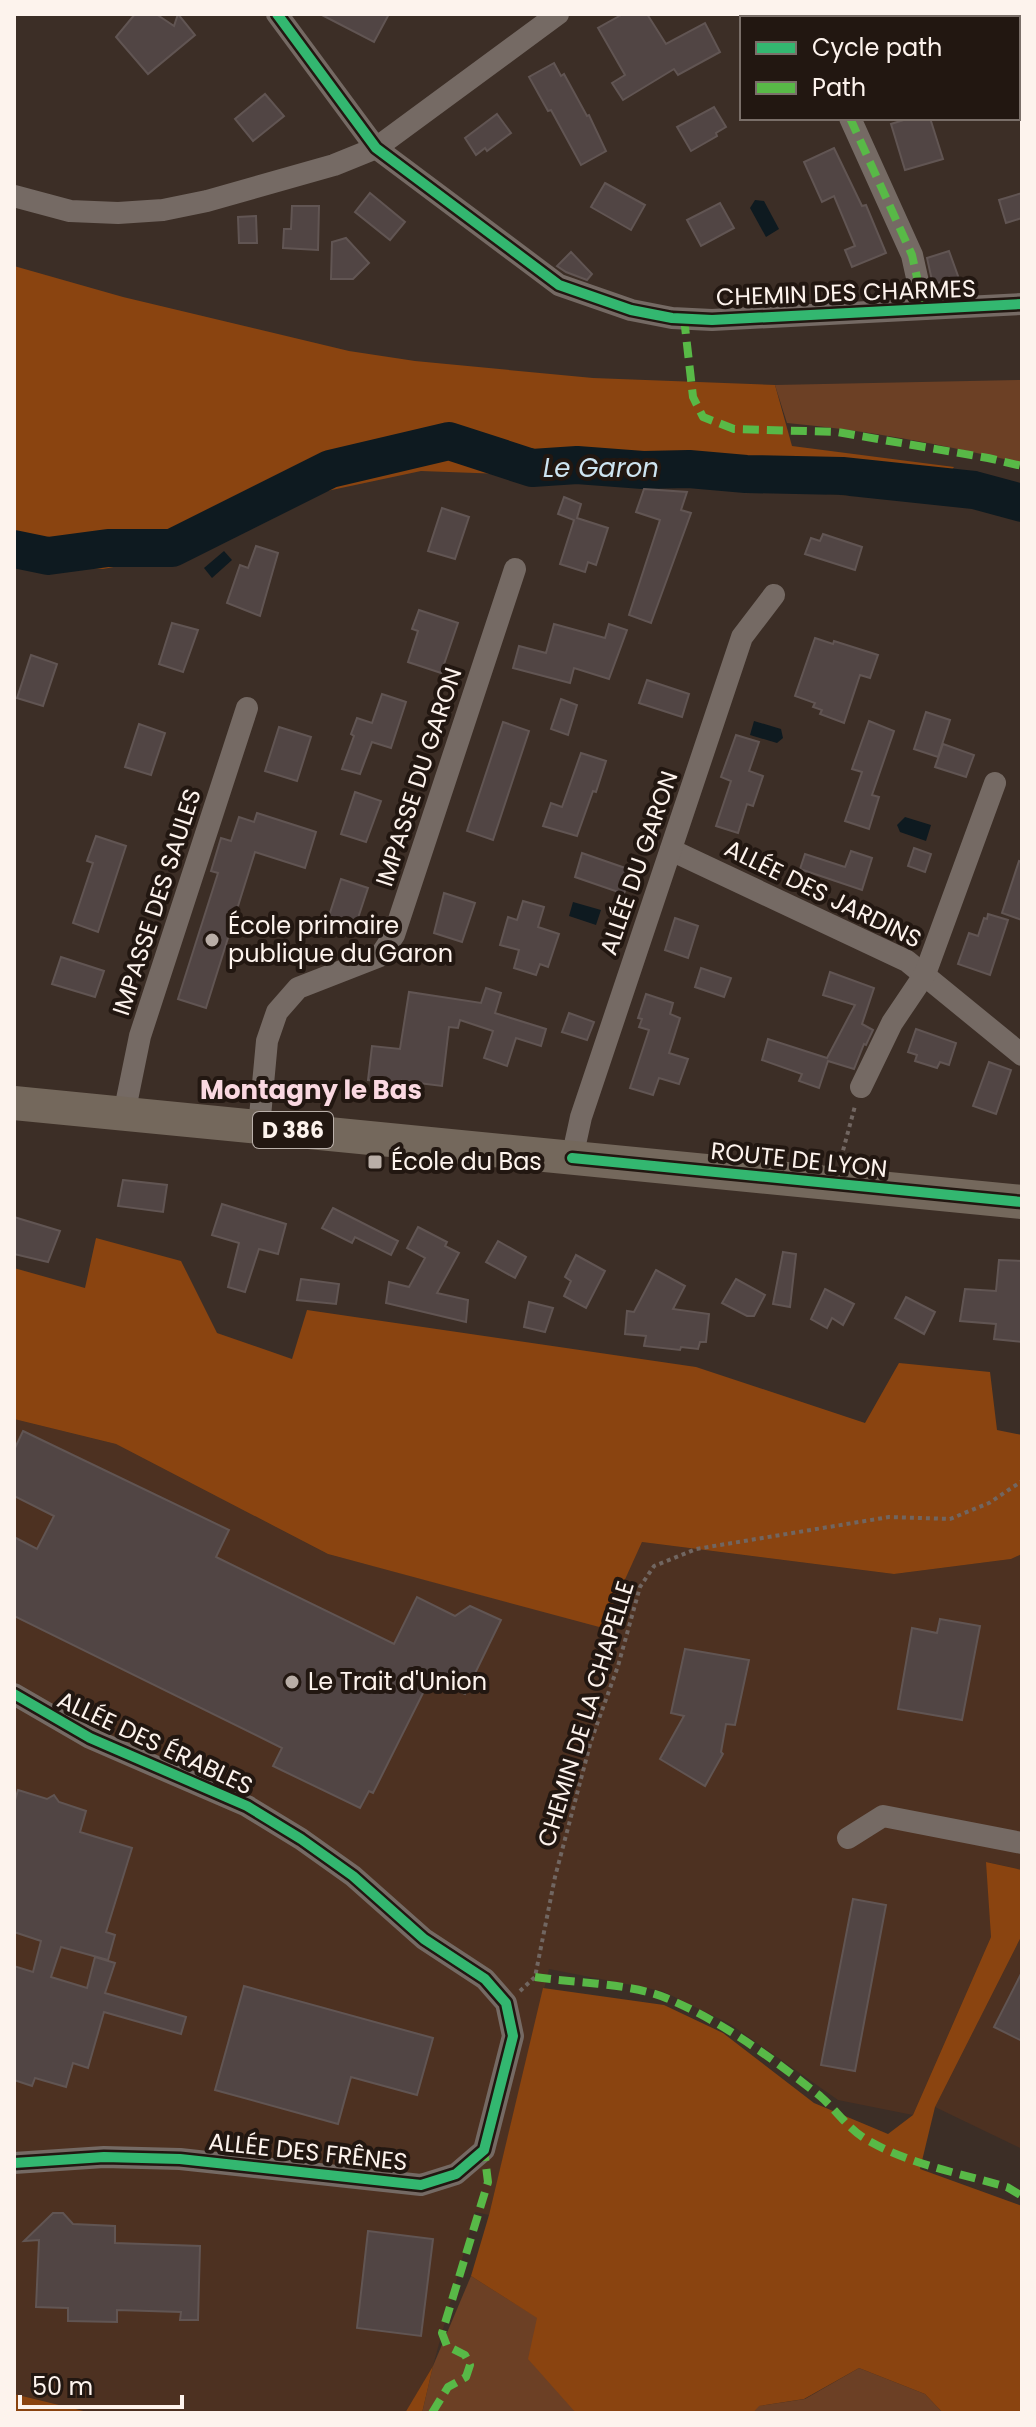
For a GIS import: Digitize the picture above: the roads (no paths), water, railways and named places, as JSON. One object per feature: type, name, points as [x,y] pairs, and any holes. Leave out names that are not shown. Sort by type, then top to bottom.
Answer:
[{"type":"main road","name":"ROUTE DE LYON","points":[[14,1103],[1022,1202]]},
{"type":"street","name":"CHEMIN DES CHARMES","points":[[277,14],[376,148],[559,285],[631,310],[672,318],[712,320],[1022,304]]},
{"type":"street","points":[[14,196],[70,211],[118,213],[163,210],[207,201],[334,165],[376,148],[558,14]]},
{"type":"street","name":"CHEMIN DES CHARMES","points":[[851,120],[912,255],[924,309]]},
{"type":"street","name":"IMPASSE DU GARON","points":[[259,1127],[267,1041],[277,1012],[298,988],[380,956],[394,935],[515,569]]},
{"type":"street","name":"ALLÉE DU GARON","points":[[572,1158],[581,1117],[742,637],[774,595]]},
{"type":"street","name":"IMPASSE DES SAULES","points":[[124,1114],[140,1036],[247,708]]},
{"type":"street","points":[[861,1087],[892,1023],[925,974],[995,783]]},
{"type":"street","name":"ALLÉE DES JARDINS","points":[[671,850],[907,961],[1022,1055]]},
{"type":"street","name":"ALLÉE DES ÉRABLES","points":[[14,1694],[90,1738],[247,1806],[301,1839],[353,1876],[424,1939],[485,1979],[506,2003]]},
{"type":"street","points":[[848,1838],[883,1816],[1022,1843]]},
{"type":"street","name":"ALLÉE DES FRÊNES","points":[[14,2163],[104,2157],[180,2159],[421,2185],[456,2174],[484,2150],[513,2036],[506,2003]]},
{"type":"waterway","name":"Le Garon","points":[[14,549],[48,556],[108,548],[172,548],[330,469],[449,441],[532,468],[577,465],[842,476],[974,490],[1022,503]]},
{"type":"place","name":"École primaire publique du Garon","points":[[212,940]]},
{"type":"place","name":"École du Bas","points":[[375,1162]]},
{"type":"place","name":"Le Trait d'Union","points":[[292,1682]]},
{"type":"district","name":"Montagny le Bas","points":[[311,1090]]}]
